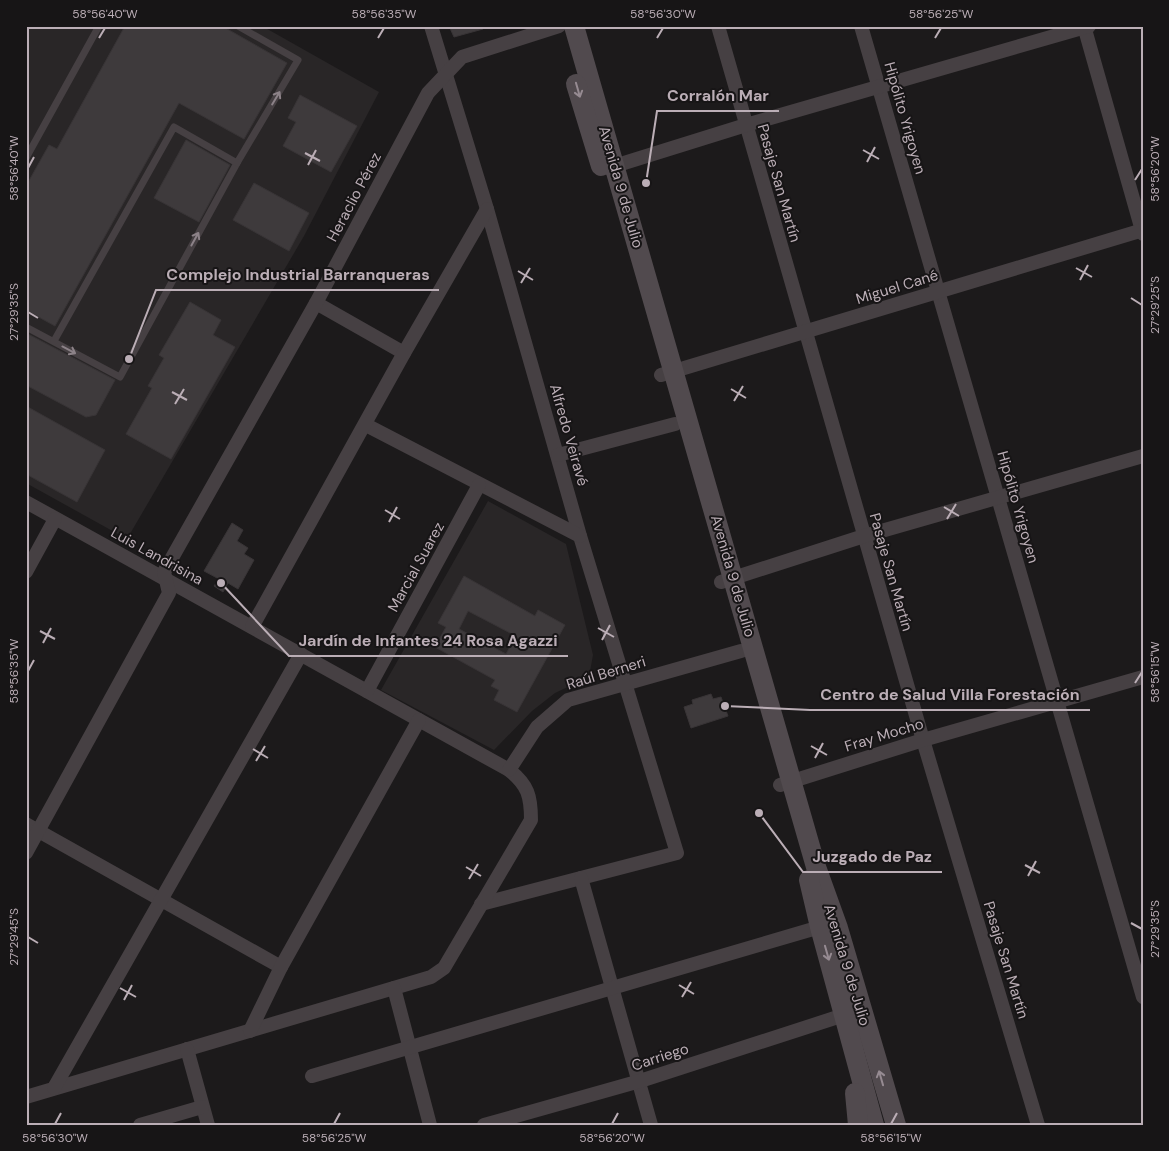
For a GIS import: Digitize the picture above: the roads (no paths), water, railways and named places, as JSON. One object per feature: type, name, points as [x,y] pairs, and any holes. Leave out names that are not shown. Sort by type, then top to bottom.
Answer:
[{"type":"main road","name":"Avenida 9 de Julio","points":[[560,26],[609,168]]},
{"type":"main road","name":"Avenida 9 de Julio","points":[[574,26],[609,168],[786,783],[820,927],[874,1125]]},
{"type":"main road","name":"Avenida 9 de Julio","points":[[667,373],[675,424],[727,580],[741,651],[838,928],[896,1125]]},
{"type":"main road","points":[[846,1021],[858,1125]]},
{"type":"street","name":"Alfredo Veiravé","points":[[431,26],[487,209],[580,536],[677,853],[581,878]]},
{"type":"street","name":"Heraclio Pérez","points":[[26,853],[169,593],[164,572],[316,303],[428,93],[462,57],[560,26]]},
{"type":"street","name":"Pasaje San Martín","points":[[718,26],[804,332],[1038,1125]]},
{"type":"street","name":"Hipólito Yrigoyen","points":[[861,26],[1143,998]]},
{"type":"street","points":[[609,168],[746,125],[1086,27],[1142,232]]},
{"type":"street","points":[[252,627],[366,425],[404,353],[487,209]]},
{"type":"street","name":"Miguel Cané","points":[[667,373],[937,291],[1142,232]]},
{"type":"street","points":[[316,303],[404,353]]},
{"type":"street","points":[[558,455],[675,424]]},
{"type":"street","points":[[366,425],[580,536]]},
{"type":"street","points":[[727,580],[864,536],[999,499],[1143,456]]},
{"type":"street","name":"Marcial Suarez","points":[[367,691],[480,485]]},
{"type":"street","name":"Luis Landrisina","points":[[26,502],[509,770],[521,779],[531,799],[531,820],[444,968],[431,977],[26,1097]]},
{"type":"street","points":[[26,572],[55,518]]},
{"type":"street","name":"Raúl Berneri","points":[[509,770],[536,727],[568,700],[741,651]]},
{"type":"street","points":[[54,1088],[301,654]]},
{"type":"street","name":"Fray Mocho","points":[[786,783],[923,740],[1143,677]]},
{"type":"street","points":[[250,1031],[281,967],[419,720]]},
{"type":"street","points":[[26,824],[281,967]]},
{"type":"street","points":[[481,904],[581,878],[651,1125]]},
{"type":"street","points":[[312,1076],[820,927]]},
{"type":"street","points":[[394,988],[430,1125]]},
{"type":"street","name":"Carriego","points":[[484,1125],[846,1021]]},
{"type":"street","points":[[187,1049],[208,1125]]},
{"type":"street","points":[[140,1125],[202,1107]]},
{"type":"lane","points":[[26,158],[99,26]]},
{"type":"lane","points":[[26,327],[120,377],[237,163],[298,60],[238,26]]},
{"type":"lane","points":[[54,341],[174,127],[237,163]]},
{"type":"place","name":"Corralón Mar","points":[[646,183]]},
{"type":"place","name":"Complejo Industrial Barranqueras","points":[[129,359]]},
{"type":"place","name":"Jardín de Infantes 24 Rosa Agazzi","points":[[221,583]]},
{"type":"place","name":"Centro de Salud Villa Forestación","points":[[725,706]]},
{"type":"place","name":"Juzgado de Paz","points":[[759,813]]}]
